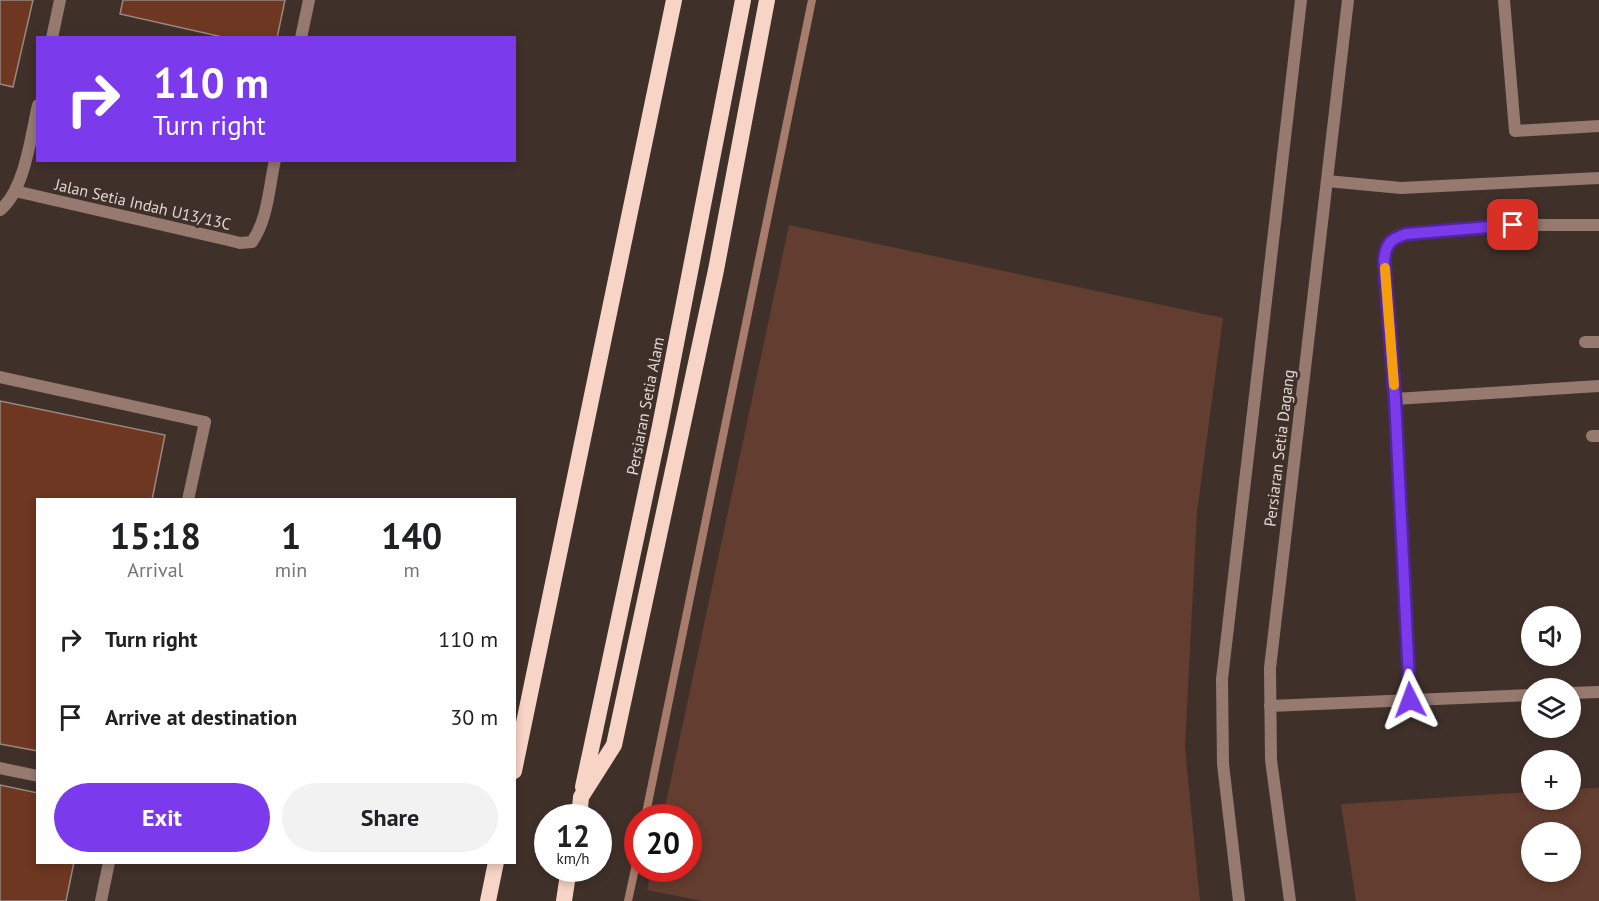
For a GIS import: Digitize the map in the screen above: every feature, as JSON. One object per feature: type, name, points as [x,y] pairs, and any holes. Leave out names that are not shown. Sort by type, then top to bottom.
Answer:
[{"type":"highway","points":[[516,761],[674,0]]},
{"type":"highway","name":"Persiaran Setia Alam","points":[[580,804],[660,426],[743,0]]},
{"type":"highway","points":[[581,797],[615,745],[716,270],[767,0]]},
{"type":"highway","points":[[488,901],[496,864]]},
{"type":"highway","points":[[564,901],[567,882]]},
{"type":"highway","points":[[573,901],[574,882]]},
{"type":"street","points":[[52,36],[60,0]]},
{"type":"street","points":[[301,36],[309,0]]},
{"type":"street","name":"Persiaran Setia Dagang","points":[[1239,901],[1223,764],[1222,679],[1300,0]]},
{"type":"street","name":"Persiaran Setia Dagang","points":[[1290,901],[1271,760],[1270,668],[1348,0]]},
{"type":"street","points":[[1504,0],[1515,131],[1599,126]]},
{"type":"street","points":[[1,210],[15,191],[36,114]]},
{"type":"street","name":"Jalan Setia Indah U13/13C","points":[[15,191],[240,243],[252,242],[262,220],[275,162]]},
{"type":"street","points":[[1327,181],[1401,188],[1599,178]]},
{"type":"street","points":[[1410,700],[1395,399],[1384,260],[1386,247],[1392,238],[1406,234],[1513,225],[1599,225]]},
{"type":"street","points":[[1585,342],[1599,342]]},
{"type":"street","points":[[0,377],[205,422],[188,498]]},
{"type":"street","points":[[1395,399],[1599,386]]},
{"type":"street","points":[[1581,693],[1599,692]]},
{"type":"street","points":[[1270,706],[1521,695]]},
{"type":"street","points":[[0,768],[36,776]]},
{"type":"street","points":[[101,901],[110,864]]},
{"type":"shaded area","points":[[789,225],[1223,318],[1197,512],[1185,747],[1200,901],[703,901],[647,890],[649,882],[702,882],[702,804],[666,804]]},
{"type":"shaded area","points":[[1599,788],[1599,901],[1356,901],[1341,804],[1521,793],[1521,810],[1581,810],[1581,789]]},
{"type":"building","points":[[0,0],[33,0],[13,87],[0,84]]},
{"type":"building","points":[[123,0],[285,0],[277,36],[218,36],[120,14]]},
{"type":"building","points":[[0,401],[165,435],[152,498],[36,498],[36,751],[0,744]]},
{"type":"building","points":[[0,785],[36,793],[36,864],[74,864],[66,901],[0,901]]},
{"type":"waterway","points":[[648,804],[812,0]]},
{"type":"waterway","points":[[628,901],[632,882]]},
{"type":"slow traffic","points":[[1385,268],[1394,385]]},
{"type":"route","points":[[1410,700],[1395,399],[1384,260],[1386,247],[1392,238],[1406,234],[1513,225]]}]
